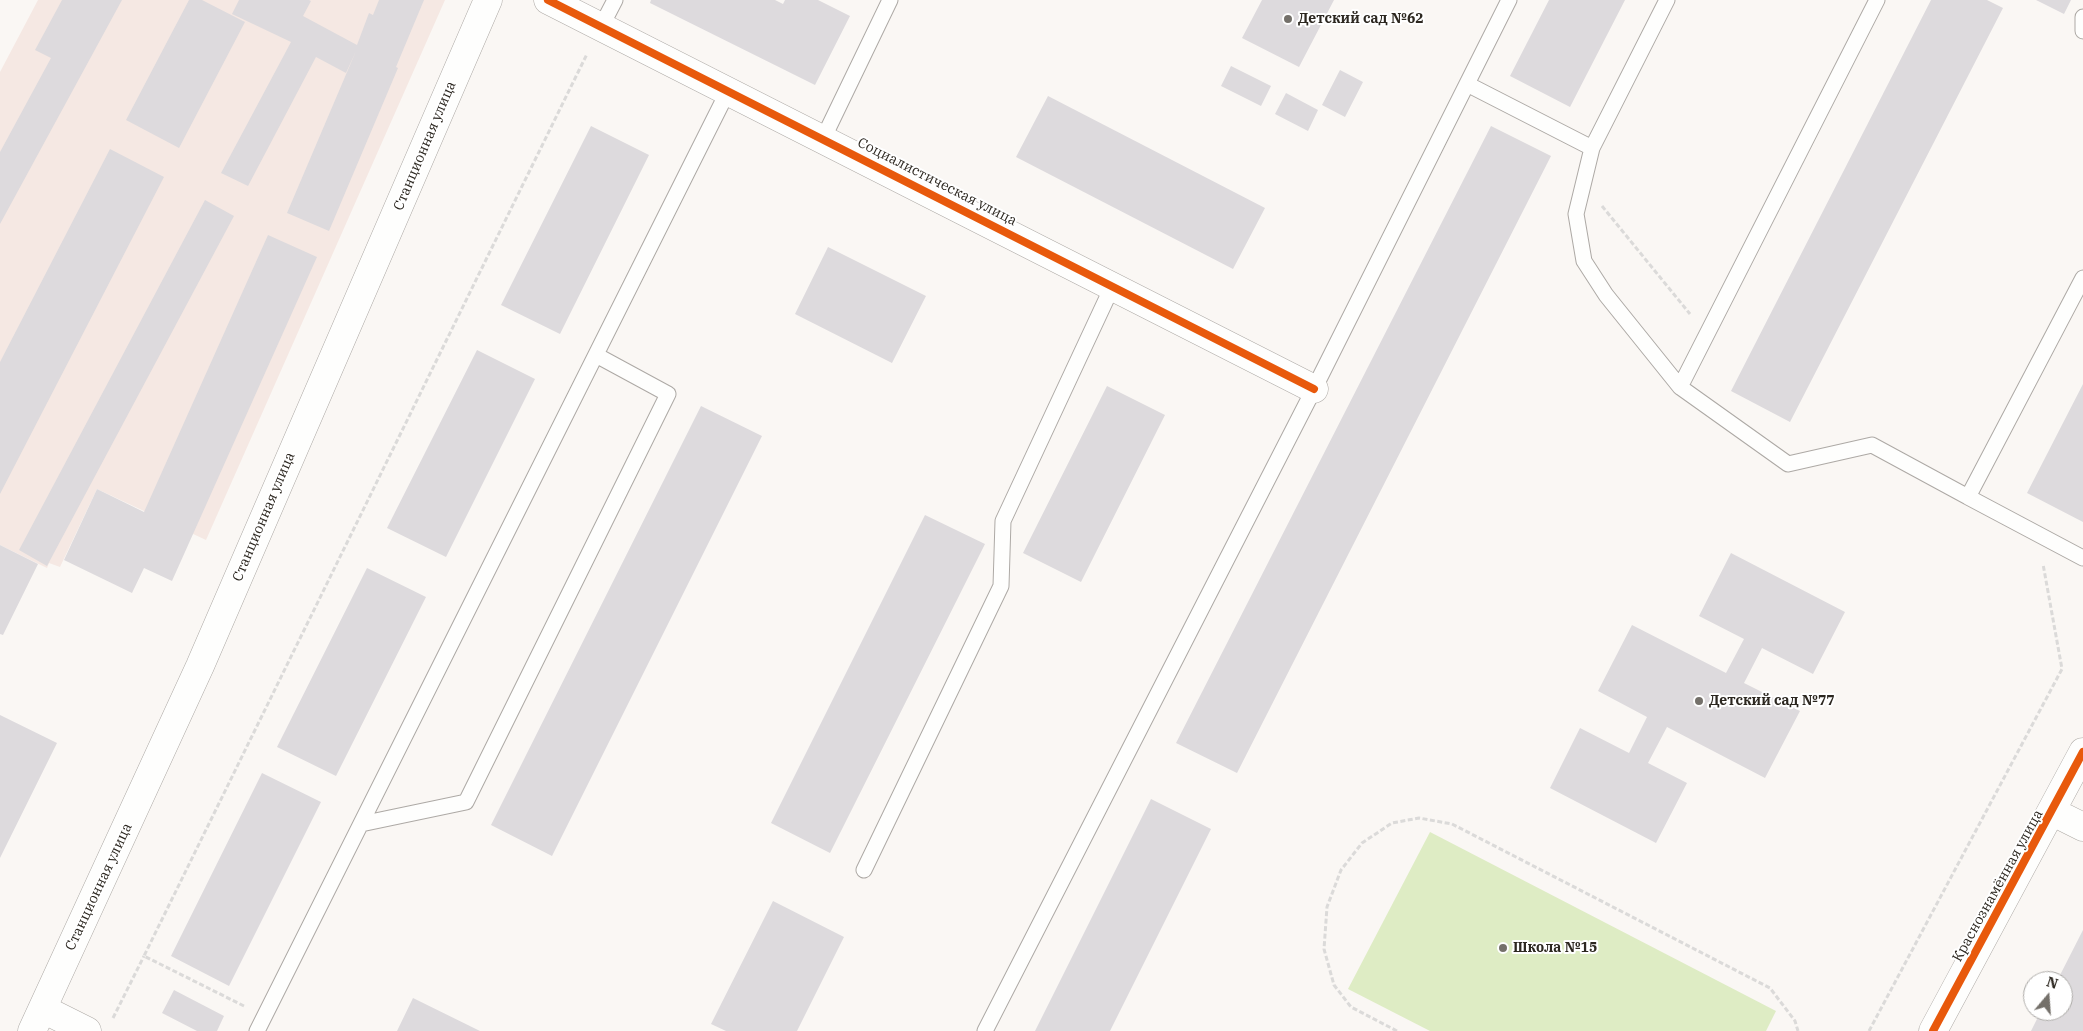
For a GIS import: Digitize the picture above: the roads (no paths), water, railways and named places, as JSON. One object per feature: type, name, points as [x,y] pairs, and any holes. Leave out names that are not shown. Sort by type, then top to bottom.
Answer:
[{"type":"street","name":"Станционная улица","points":[[38,1020],[200,666],[488,0]]},
{"type":"street","name":"Социалистическая улица","points":[[548,0],[1113,285],[1314,389]]},
{"type":"street","name":"Краснознамённая улица","points":[[1933,1031],[2053,812],[2083,752]]},
{"type":"street","points":[[2053,812],[2083,827]]},
{"type":"street","points":[[38,1020],[99,1027]]},
{"type":"lane","points":[[601,27],[615,0]]},
{"type":"lane","points":[[823,139],[890,0]]},
{"type":"lane","points":[[985,1031],[1314,389],[1509,0]]},
{"type":"lane","points":[[1667,0],[1592,148],[1576,214],[1584,261],[1606,295],[1680,387],[1788,464],[1872,445],[2083,558]]},
{"type":"lane","points":[[1680,387],[1877,0]]},
{"type":"lane","points":[[2083,17],[2083,31]]},
{"type":"lane","points":[[1467,84],[1592,148]]},
{"type":"lane","points":[[258,1031],[728,92]]},
{"type":"lane","points":[[1968,497],[2083,278]]},
{"type":"lane","points":[[864,870],[1001,586],[1003,521],[1113,285]]},
{"type":"lane","points":[[361,824],[466,802],[668,394],[596,355]]},
{"type":"place","name":"Детский сад №62","points":[[1288,19]]},
{"type":"place","name":"Детский сад №77","points":[[1699,701]]},
{"type":"place","name":"Школа №15","points":[[1503,948]]}]
